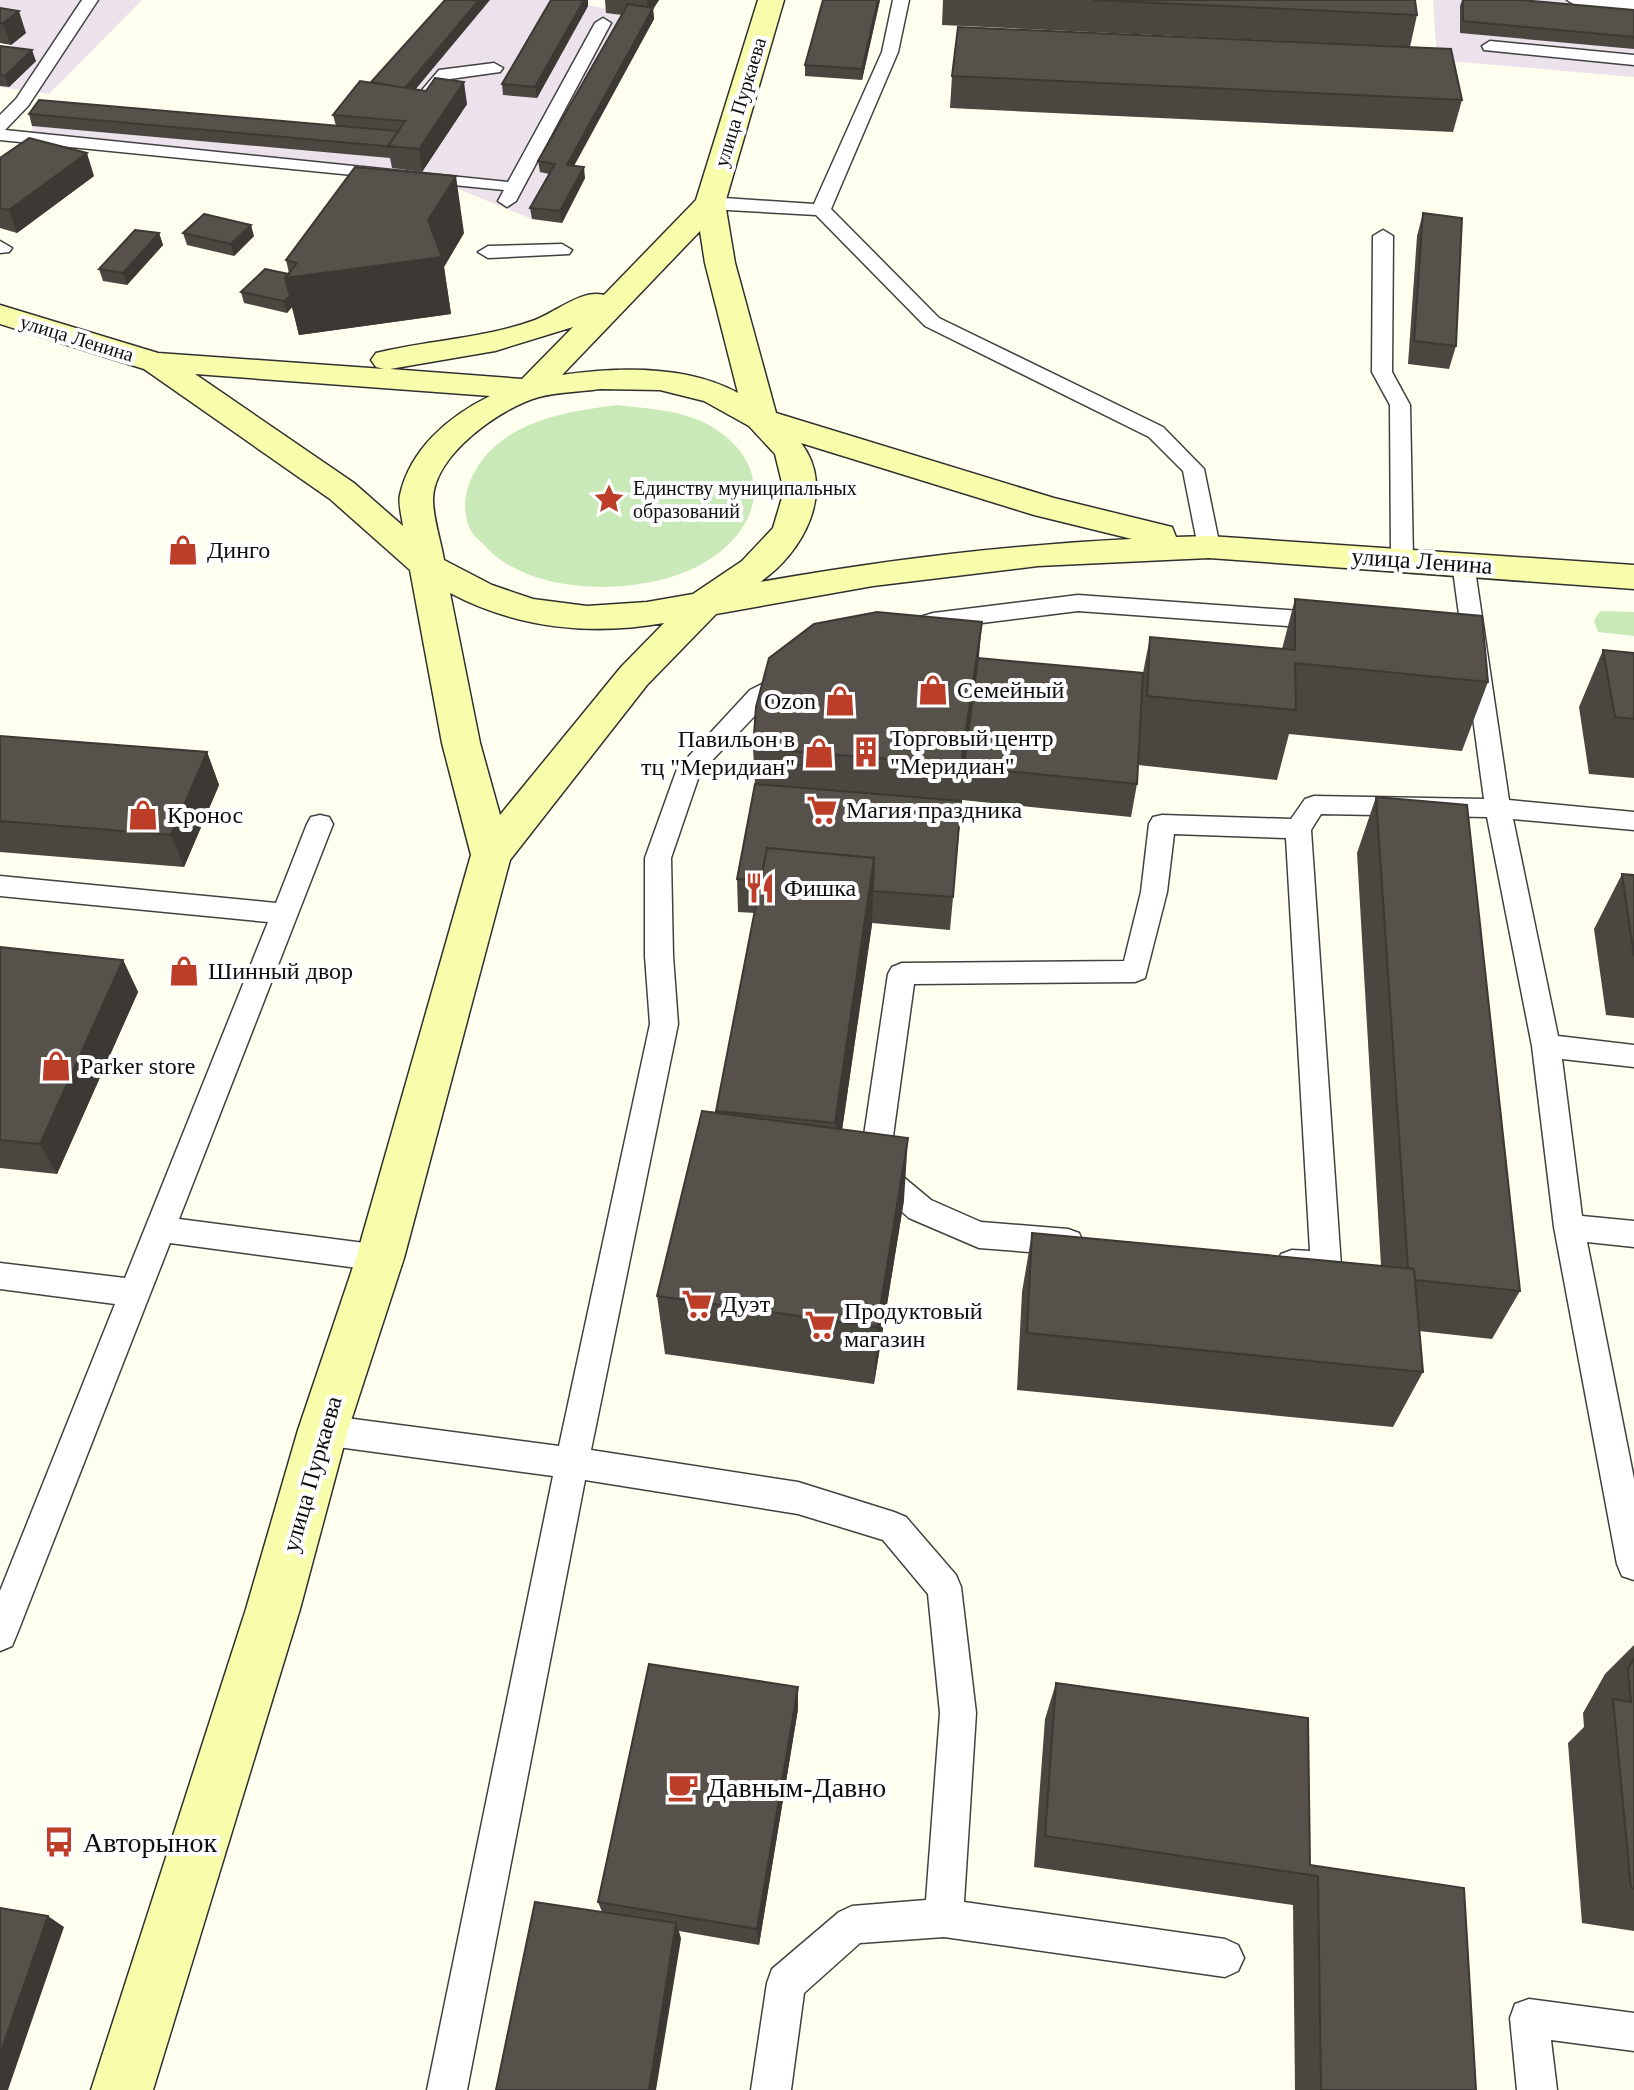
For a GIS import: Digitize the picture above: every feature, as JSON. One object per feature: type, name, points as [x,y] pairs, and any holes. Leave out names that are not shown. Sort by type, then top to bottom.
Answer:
[{"type":"main road","name":"улица Пуркаева","points":[[710,203],[771,0]]},
{"type":"main road","points":[[491,855],[461,743],[416,498],[428,463],[455,432],[493,407],[530,389],[710,203]]},
{"type":"main road","points":[[491,855],[634,676],[705,603],[755,569],[789,532],[801,491],[791,452],[761,419],[720,263],[710,203]]},
{"type":"main road","points":[[305,371],[480,347],[543,330],[594,304],[670,243]]},
{"type":"main road","name":"улица Ленина","points":[[0,314],[155,362]]},
{"type":"main road","points":[[155,362],[530,389],[600,379],[660,380],[716,394],[761,419],[1046,507],[1209,547]]},
{"type":"main road","points":[[155,362],[342,491],[427,566],[479,593],[529,611],[587,618],[647,614],[873,574],[1023,557],[1209,547]]},
{"type":"main road","name":"улица Ленина","points":[[1209,547],[1634,577]]},
{"type":"main road","name":"улица Пуркаева","points":[[122,2090],[273,1609],[323,1430],[380,1258],[491,855]]},
{"type":"lane","points":[[0,126],[22,102],[90,0]]},
{"type":"lane","points":[[821,210],[890,52],[901,0]]},
{"type":"lane","points":[[1575,0],[1634,5]]},
{"type":"lane","points":[[0,135],[504,193],[603,23]]},
{"type":"lane","points":[[1490,46],[1634,60]]},
{"type":"lane","points":[[414,111],[445,74],[494,68]]},
{"type":"lane","points":[[0,157],[22,137]]},
{"type":"lane","points":[[710,203],[821,210],[932,322],[1156,432],[1193,469],[1209,547]]},
{"type":"lane","points":[[1383,236],[1382,372],[1400,405],[1402,559]]},
{"type":"lane","points":[[488,252],[562,250]]},
{"type":"lane","points":[[1463,563],[1498,808],[1546,1046],[1569,1227],[1634,1564]]},
{"type":"lane","points":[[889,635],[933,621],[1078,603],[1351,623]]},
{"type":"lane","points":[[1442,630],[1472,633]]},
{"type":"lane","points":[[447,2090],[572,1463],[664,1024],[659,956],[658,858],[689,769],[759,696],[806,668]]},
{"type":"lane","points":[[1260,1260],[1326,1266],[1298,829],[1314,805],[1498,808],[1634,821]]},
{"type":"lane","points":[[0,1634],[320,824]]},
{"type":"lane","points":[[1100,1245],[979,1235],[920,1209],[874,1169],[902,974],[1135,971],[1154,892],[1162,824],[1298,829]]},
{"type":"lane","points":[[0,886],[284,914]]},
{"type":"lane","points":[[1546,1046],[1634,1056]]},
{"type":"lane","points":[[1569,1227],[1634,1234]]},
{"type":"lane","points":[[160,1229],[380,1258]]},
{"type":"lane","points":[[0,1276],[135,1293]]},
{"type":"lane","points":[[323,1430],[660,1474],[798,1498],[894,1528],[944,1587],[958,1713],[944,1918]]},
{"type":"lane","points":[[771,2090],[786,1983],[852,1925],[944,1918],[1225,1958]]},
{"type":"lane","points":[[1537,2090],[1529,2018],[1634,2032]]},
{"type":"shaded area","points":[[0,0],[142,0],[49,94],[0,87],[0,54],[26,33],[0,27]]},
{"type":"shaded area","points":[[457,0],[559,0],[609,9],[607,13],[654,19],[569,176],[585,178],[562,223],[532,219],[448,185],[34,143],[32,126],[43,112],[338,137]]},
{"type":"shaded area","points":[[1433,0],[1634,0],[1634,77],[1437,60]]},
{"type":"green space","points":[[617,405],[694,418],[717,430],[734,444],[746,460],[754,494],[751,511],[730,543],[689,570],[661,580],[597,587],[534,577],[508,564],[473,534],[466,516],[468,489],[483,458],[498,444],[515,432],[554,416]]},
{"type":"green space","points":[[1600,611],[1634,612],[1634,636],[1598,632],[1594,621]]},
{"type":"building","points":[[445,0],[479,0],[405,88],[371,82]]},
{"type":"building","points":[[551,0],[584,0],[535,87],[502,84]]},
{"type":"building","points":[[823,0],[878,0],[862,69],[805,65]]},
{"type":"building","points":[[1093,0],[1415,0],[1417,15]]},
{"type":"building","points":[[1463,0],[1521,0],[1634,10],[1634,37],[1463,21]]},
{"type":"building","points":[[628,4],[653,8],[567,165],[584,167],[560,211],[530,208],[555,164],[538,161]]},
{"type":"building","points":[[0,8],[19,11],[0,23]]},
{"type":"building","points":[[958,27],[1451,49],[1462,100],[952,76]]},
{"type":"building","points":[[0,46],[32,50],[5,76],[0,75]]},
{"type":"building","points":[[435,78],[464,82],[419,149],[388,146],[405,121],[333,115],[360,81],[426,91]]},
{"type":"building","points":[[39,100],[398,131],[388,146],[395,147],[29,114]]},
{"type":"building","points":[[29,138],[87,153],[9,210],[0,208],[0,158]]},
{"type":"building","points":[[355,167],[456,176],[428,220],[442,257],[285,278],[297,263],[286,260]]},
{"type":"building","points":[[1423,213],[1462,218],[1456,346],[1414,341]]},
{"type":"building","points":[[204,214],[251,225],[231,244],[183,233]]},
{"type":"building","points":[[135,230],[159,233],[123,273],[99,269]]},
{"type":"building","points":[[265,269],[289,274],[285,278],[290,296],[284,301],[241,292]]},
{"type":"building","points":[[1295,599],[1482,616],[1488,682],[1295,663],[1296,710],[1147,696],[1150,637],[1295,650]]},
{"type":"building","points":[[877,612],[982,622],[962,756],[965,765],[753,748],[756,707],[769,658],[814,624]]},
{"type":"building","points":[[1603,650],[1634,653],[1634,719],[1615,717]]},
{"type":"building","points":[[978,658],[1143,673],[1137,784],[964,767]]},
{"type":"building","points":[[0,736],[207,752],[171,835],[0,821]]},
{"type":"building","points":[[755,784],[961,801],[953,897],[873,891],[874,858],[767,848],[761,881],[737,879]]},
{"type":"building","points":[[1376,797],[1467,805],[1520,1291],[1415,1280],[1414,1269],[1408,1268]]},
{"type":"building","points":[[767,848],[874,858],[835,1123],[716,1111]]},
{"type":"building","points":[[1622,874],[1634,875],[1634,956]]},
{"type":"building","points":[[0,947],[123,960],[40,1144],[0,1140]]},
{"type":"building","points":[[702,1111],[908,1138],[877,1327],[657,1296]]},
{"type":"building","points":[[1032,1233],[1414,1269],[1423,1372],[1027,1333]]},
{"type":"building","points":[[1634,1658],[1634,1889],[1631,1888],[1613,1699],[1631,1702],[1628,1669]]},
{"type":"building","points":[[649,1664],[798,1687],[757,1929],[598,1902]]},
{"type":"building","points":[[1056,1683],[1308,1718],[1310,1865],[1464,1888],[1476,2090],[1321,2090],[1318,1876],[1045,1836]]},
{"type":"building","points":[[535,1902],[676,1923],[649,2090],[496,2090]]},
{"type":"building","points":[[0,1908],[48,1916],[0,2054]]},
{"type":"place","name":"Единству муниципальных образований","points":[[609,499]]},
{"type":"place","name":"Динго","points":[[183,550]]},
{"type":"place","name":"Семейный","points":[[933,690]]},
{"type":"place","name":"Ozon","points":[[840,701]]},
{"type":"place","name":"Торговый центр \"Меридиан\"","points":[[866,752]]},
{"type":"place","name":"Павильон в тц \"Меридиан\"","points":[[819,753]]},
{"type":"place","name":"Магия праздника","points":[[822,810]]},
{"type":"place","name":"Кронос","points":[[143,815]]},
{"type":"place","name":"Фишка","points":[[760,888]]},
{"type":"place","name":"Шинный двор","points":[[184,971]]},
{"type":"place","name":"Parker store","points":[[56,1066]]},
{"type":"place","name":"Дуэт","points":[[697,1304]]},
{"type":"place","name":"Продуктовый магазин","points":[[820,1325]]},
{"type":"place","name":"Давным-Давно","points":[[683,1787]]},
{"type":"place","name":"Авторынок","points":[[59,1842]]}]
